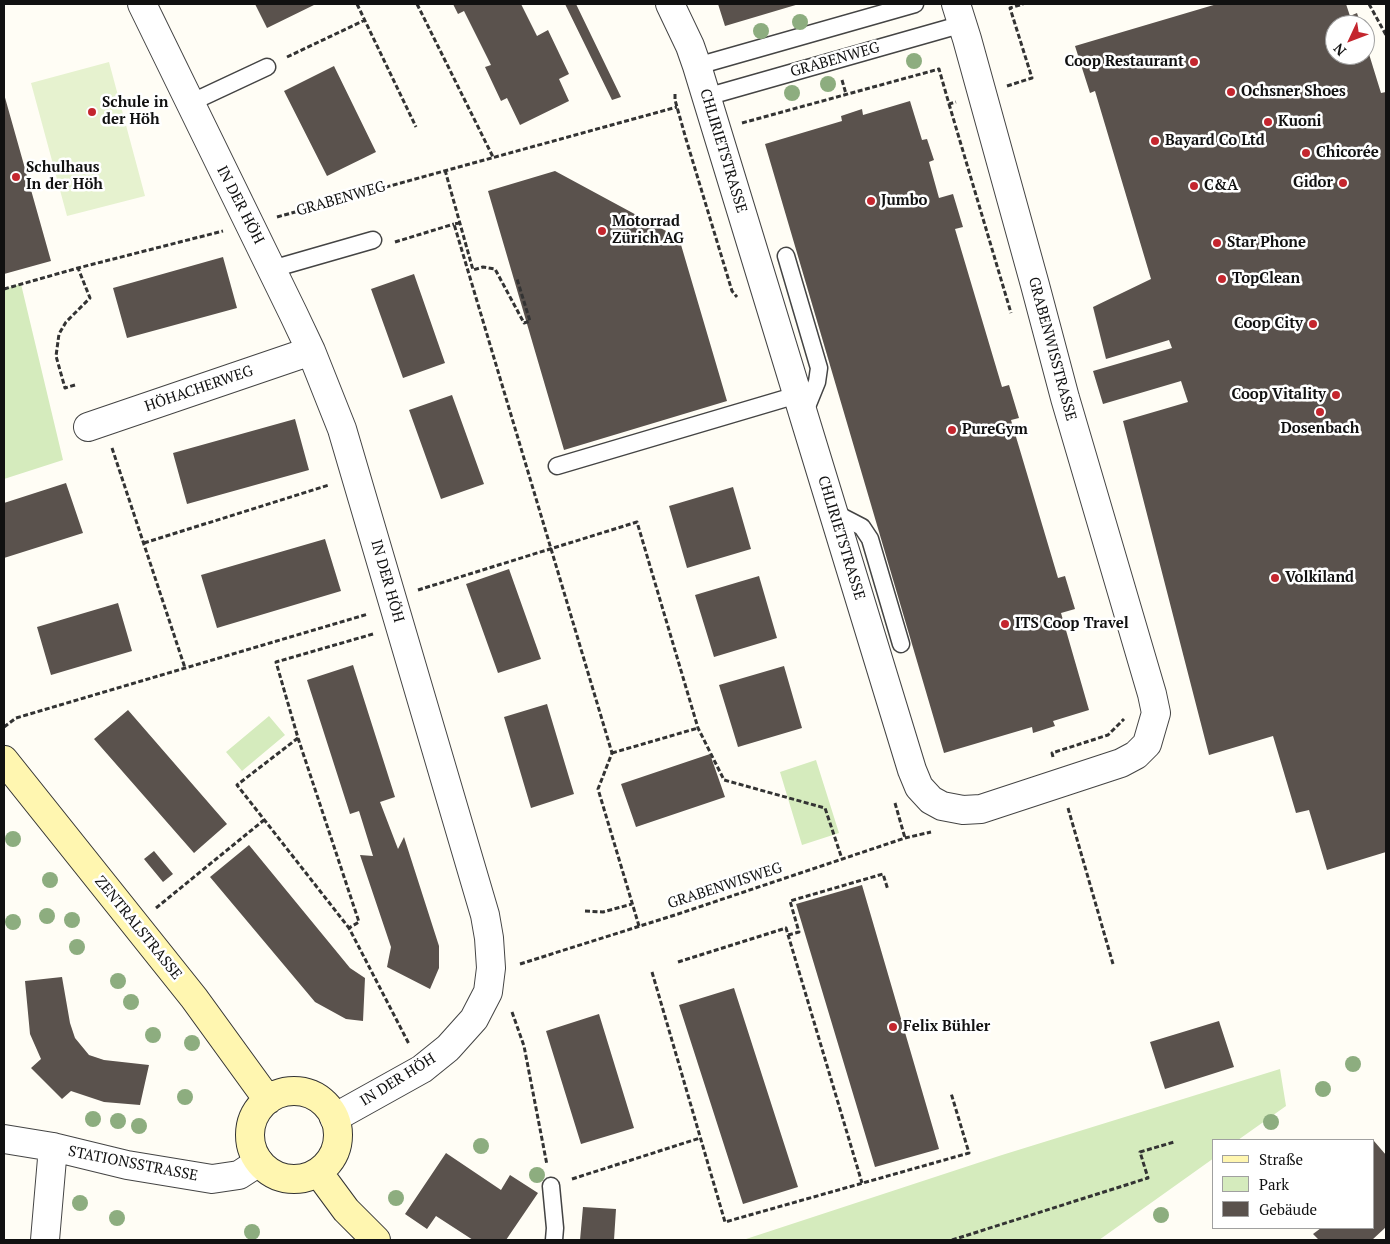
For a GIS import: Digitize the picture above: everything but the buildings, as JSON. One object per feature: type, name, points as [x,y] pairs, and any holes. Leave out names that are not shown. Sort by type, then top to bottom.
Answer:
[{"type":"main road","name":"ZENTRALSTRASSE","points":[[4,760],[194,998],[268,1100]]},
{"type":"main road","points":[[298,1091],[313,1096],[326,1105],[334,1118],[338,1130],[333,1154],[327,1164],[318,1172],[306,1178],[280,1177],[269,1171],[259,1162],[253,1152],[250,1141],[250,1129],[253,1118],[259,1108],[268,1100],[282,1093],[298,1091]]},
{"type":"main road","points":[[318,1172],[346,1210],[376,1240]]},
{"type":"street","name":"IN DER HÖH","points":[[142,4],[251,224],[311,351],[342,429],[485,915],[489,938],[491,968],[488,992],[474,1019],[448,1048],[422,1069],[334,1118]]},
{"type":"street","name":"CHLIRIETSTRASSE","points":[[670,4],[690,46],[697,66],[912,770],[920,787],[932,800],[942,806],[963,810],[981,809],[1121,763],[1136,755],[1147,744],[1156,713],[1152,694]]},
{"type":"street","name":"GRABENWISSTRASSE","points":[[959,14],[1064,398],[1152,694]]},
{"type":"street","name":"HÖHACHERWEG","points":[[96,424],[311,351]]},
{"type":"street","name":"STATIONSSTRASSE","points":[[4,1139],[53,1147],[127,1165],[212,1179],[239,1175],[259,1162]]},
{"type":"street","points":[[45,1240],[53,1147]]},
{"type":"lane","points":[[697,66],[914,4]]},
{"type":"lane","name":"GRABENWEG","points":[[706,97],[959,14]]},
{"type":"lane","points":[[190,103],[267,67]]},
{"type":"lane","points":[[272,269],[373,240]]},
{"type":"lane","points":[[557,466],[800,404],[817,382],[819,368],[786,256]]},
{"type":"lane","points":[[833,512],[862,527],[870,538],[900,644]]},
{"type":"lane","points":[[551,1186],[555,1228],[554,1240]]},
{"type":"path","points":[[357,4],[416,127]]},
{"type":"path","points":[[418,4],[492,157]]},
{"type":"path","points":[[949,104],[1032,78],[1008,4]]},
{"type":"path","points":[[1010,8],[1024,4]]},
{"type":"path","points":[[1369,4],[1386,35]]},
{"type":"path","points":[[267,67],[365,20]]},
{"type":"path","points":[[686,139],[939,69],[1012,315]]},
{"type":"path","name":"GRABENWEG","points":[[4,289],[251,224],[677,107]]},
{"type":"path","points":[[445,170],[473,270],[483,267],[495,269],[524,323],[530,321],[517,279]]},
{"type":"path","points":[[373,240],[380,246],[460,223]]},
{"type":"path","points":[[454,224],[612,753],[598,789],[639,926]]},
{"type":"path","points":[[75,385],[64,388],[56,356],[59,334],[66,322],[90,298],[78,268]]},
{"type":"path","points":[[96,424],[144,543],[185,668]]},
{"type":"path","points":[[144,543],[356,477]]},
{"type":"path","points":[[418,590],[637,522],[698,728],[724,780],[825,808],[842,859]]},
{"type":"path","points":[[4,727],[16,718],[185,668],[397,616]]},
{"type":"path","points":[[349,928],[359,922],[298,738],[276,662],[397,616]]},
{"type":"path","points":[[1055,764],[1052,753],[1108,735],[1117,728],[1127,714]]},
{"type":"path","points":[[612,753],[698,728]]},
{"type":"path","points":[[298,738],[237,785],[349,928],[422,1069]]},
{"type":"path","points":[[1066,802],[1113,964]]},
{"type":"path","points":[[135,925],[264,820]]},
{"type":"path","name":"GRABENWISWEG","points":[[520,964],[905,838],[937,830]]},
{"type":"path","points":[[788,934],[799,932],[790,901],[883,874],[888,890]]},
{"type":"path","points":[[585,911],[602,912],[632,904]]},
{"type":"path","points":[[678,962],[786,928],[862,1183]]},
{"type":"path","points":[[652,972],[725,1222],[969,1153],[951,1093]]},
{"type":"path","points":[[512,1012],[524,1046],[551,1186],[700,1138]]},
{"type":"path","points":[[952,1240],[1148,1178],[1140,1152],[1174,1142]]},
{"type":"green space","points":[[109,62],[145,196],[67,216],[31,83]]},
{"type":"green space","points":[[21,284],[63,460],[4,479],[4,289]]},
{"type":"green space","points":[[269,716],[285,735],[242,771],[226,752]]},
{"type":"green space","points":[[816,760],[839,833],[802,845],[780,772]]},
{"type":"green space","points":[[1280,1069],[1286,1106],[1239,1139],[1212,1139],[1212,1159],[1099,1240],[743,1240],[1002,1155]]},
{"type":"place","name":"Coop Restaurant","points":[[1194,62]]},
{"type":"place","name":"Ochsner Shoes","points":[[1231,92]]},
{"type":"place","name":"Schule in der Höh","points":[[92,112]]},
{"type":"place","name":"Kuoni","points":[[1268,122]]},
{"type":"place","name":"Bayard Co Ltd","points":[[1155,141]]},
{"type":"place","name":"Chicorée","points":[[1306,153]]},
{"type":"place","name":"Schulhaus In der Höh","points":[[16,177]]},
{"type":"place","name":"Gidor","points":[[1343,183]]},
{"type":"place","name":"C&A","points":[[1194,186]]},
{"type":"place","name":"Jumbo","points":[[871,201]]},
{"type":"place","name":"Motorrad Zürich AG","points":[[602,231]]},
{"type":"place","name":"Star Phone","points":[[1217,243]]},
{"type":"place","name":"TopClean","points":[[1222,279]]},
{"type":"place","name":"Coop City","points":[[1313,324]]},
{"type":"place","name":"Coop Vitality","points":[[1336,395]]},
{"type":"place","name":"Dosenbach","points":[[1320,412]]},
{"type":"place","name":"PureGym","points":[[952,430]]},
{"type":"place","name":"Volkiland","points":[[1275,578]]},
{"type":"place","name":"ITS Coop Travel","points":[[1005,624]]},
{"type":"place","name":"Felix Bühler","points":[[893,1027]]}]
